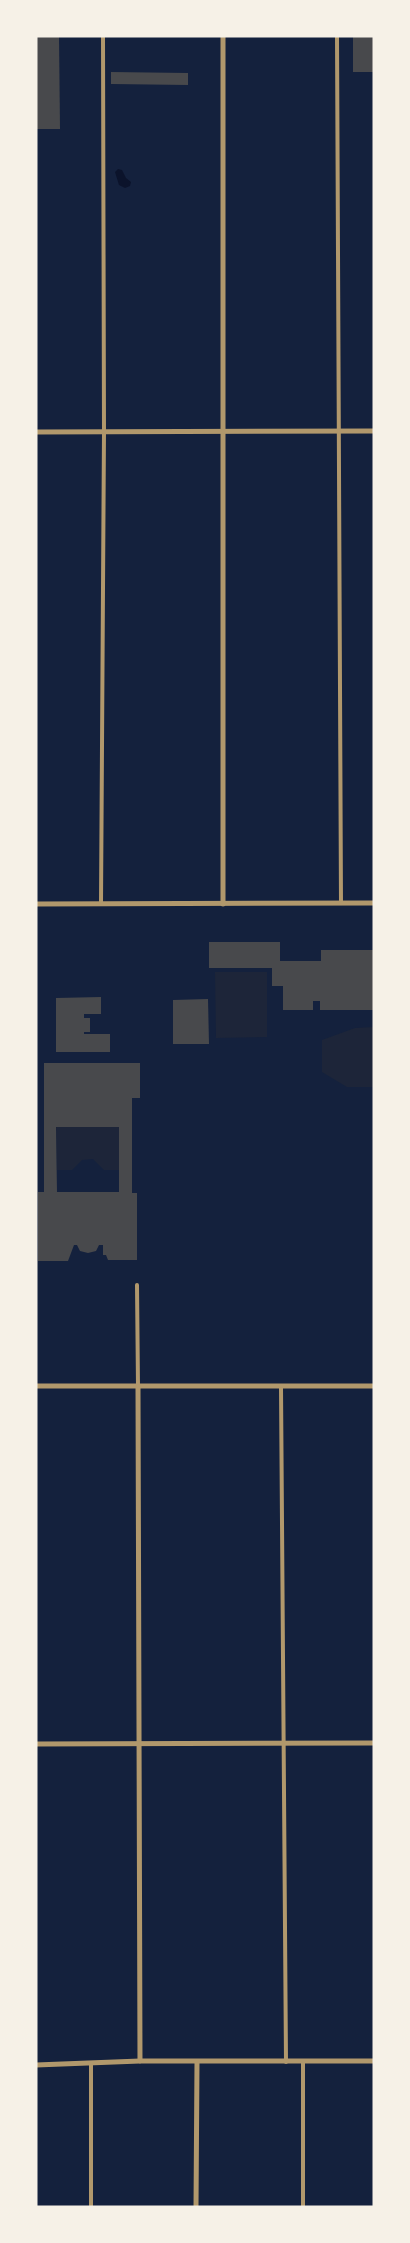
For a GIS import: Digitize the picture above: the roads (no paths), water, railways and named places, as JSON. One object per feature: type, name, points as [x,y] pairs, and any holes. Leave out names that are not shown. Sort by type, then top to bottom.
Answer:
[{"type":"street","points":[[222,36],[223,904]]},
{"type":"street","points":[[36,432],[374,431]]},
{"type":"street","points":[[36,904],[374,903]]},
{"type":"street","points":[[36,1386],[374,1386]]},
{"type":"street","points":[[138,1387],[140,2061]]},
{"type":"street","points":[[36,1744],[374,1743]]},
{"type":"street","points":[[36,2064],[140,2061],[374,2061]]},
{"type":"street","points":[[196,2207],[197,2062]]},
{"type":"lane","points":[[101,904],[104,431],[103,36]]},
{"type":"lane","points":[[337,36],[341,903]]},
{"type":"lane","points":[[137,1285],[138,1387]]},
{"type":"lane","points":[[281,1386],[286,2062]]},
{"type":"lane","points":[[303,2062],[303,2207]]},
{"type":"lane","points":[[91,2063],[91,2207]]}]
